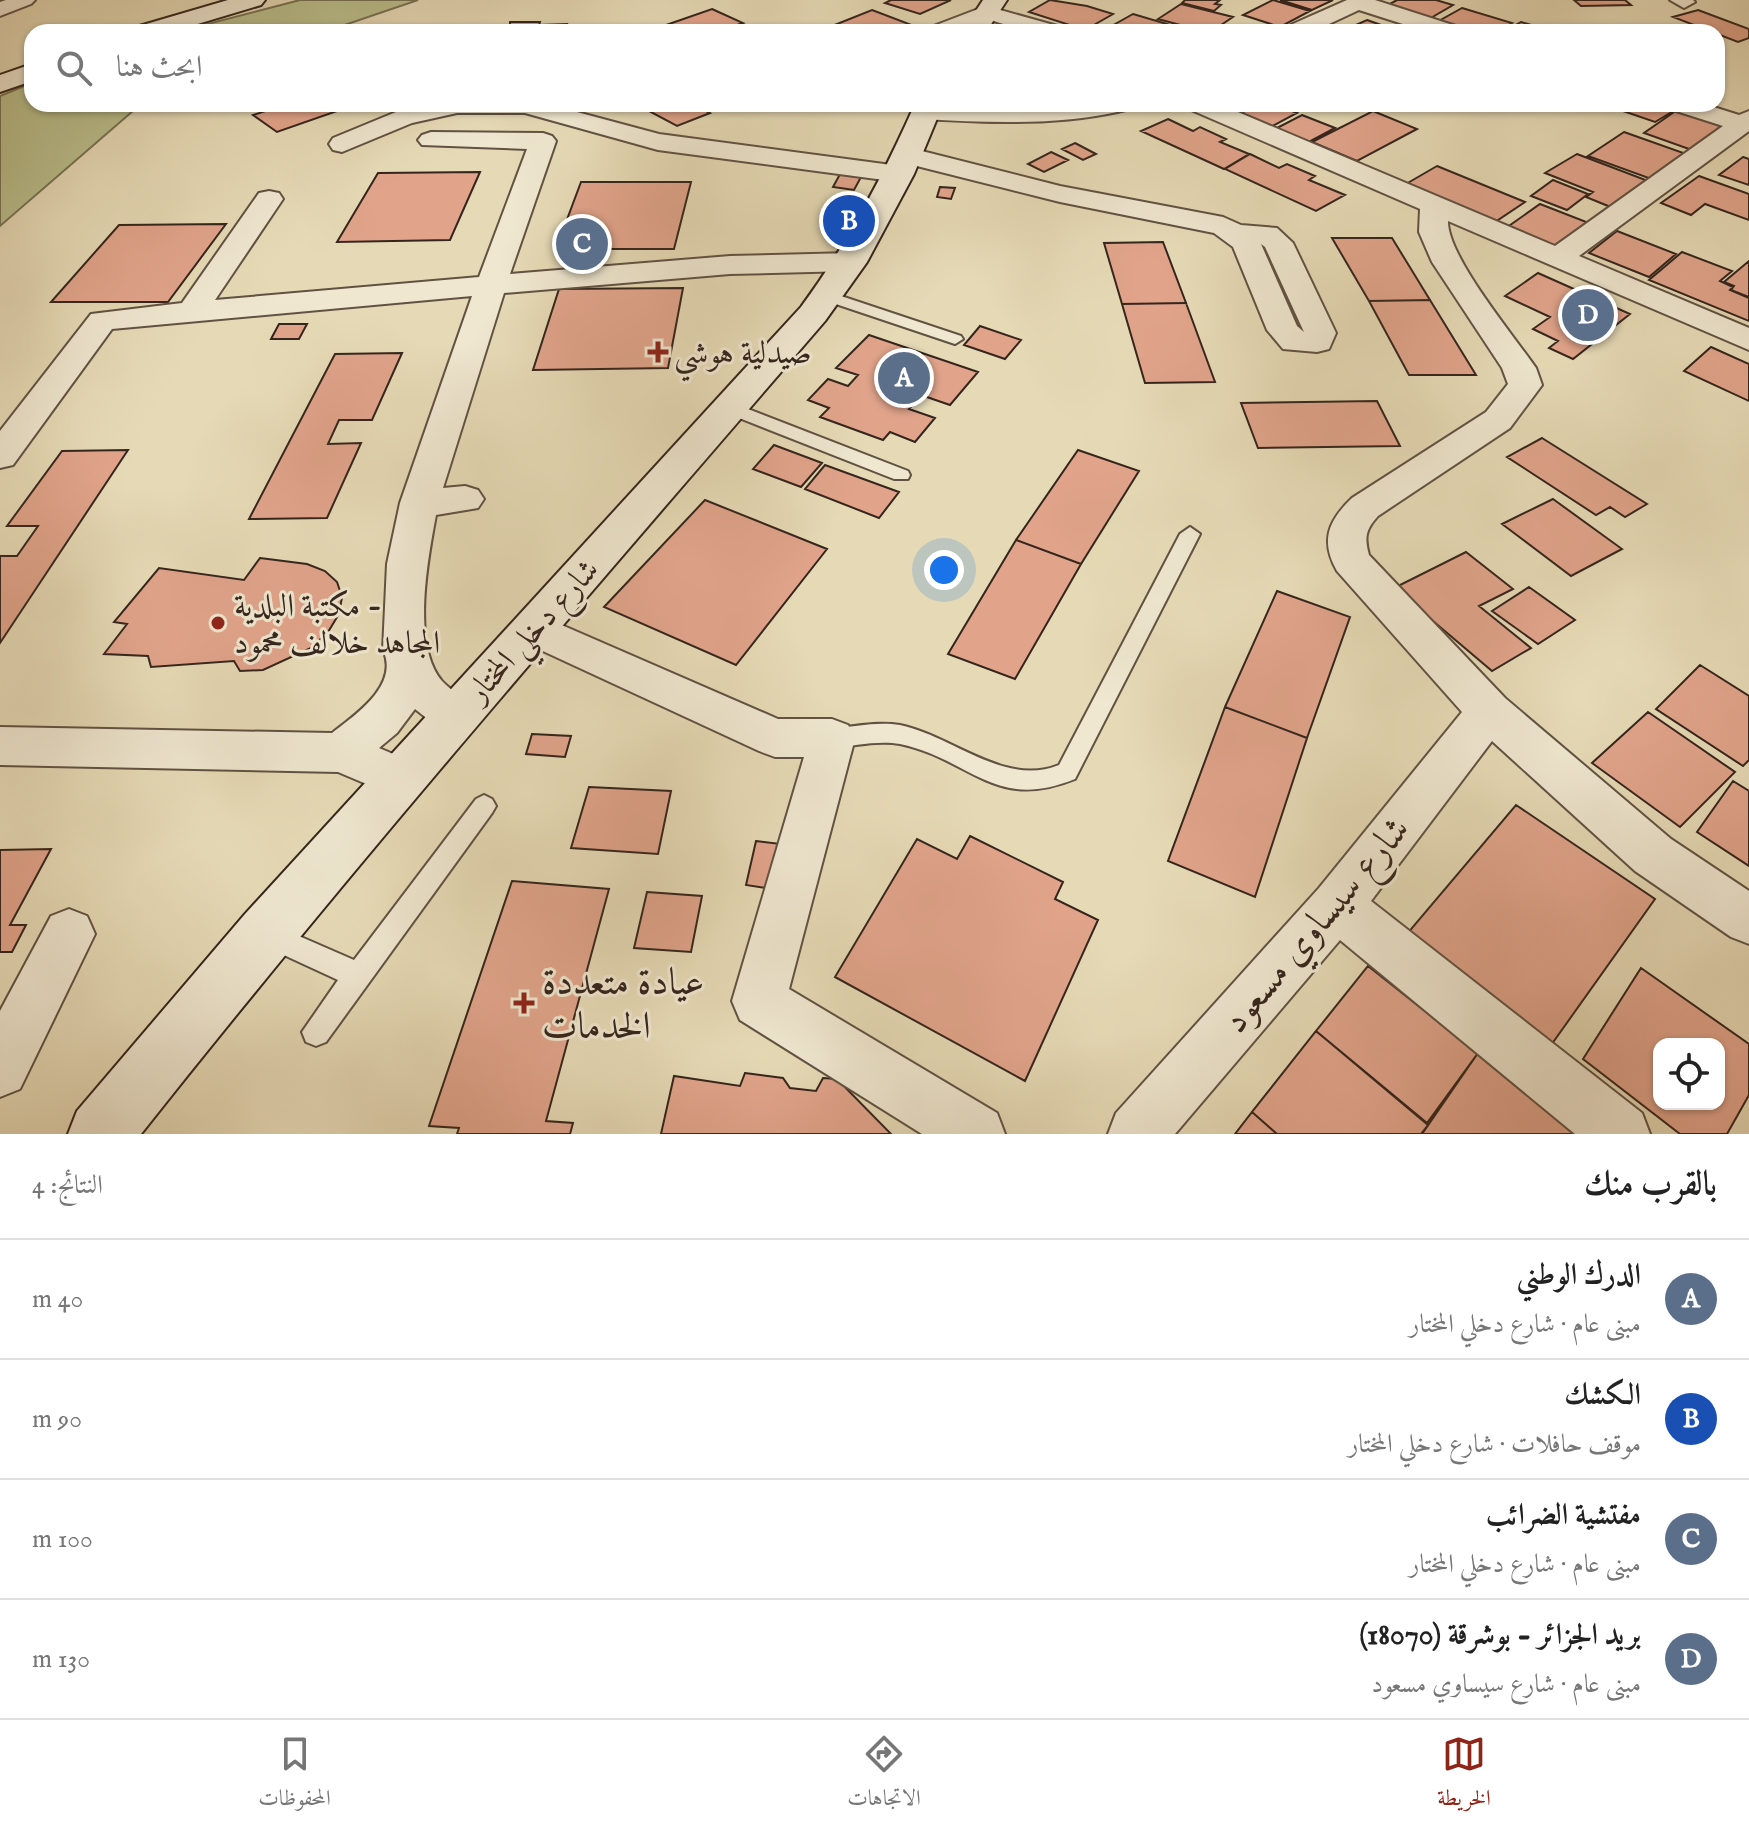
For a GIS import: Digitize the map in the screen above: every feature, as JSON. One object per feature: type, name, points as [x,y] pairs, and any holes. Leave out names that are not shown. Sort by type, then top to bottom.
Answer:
[{"type":"main road","points":[[172,24],[253,0]]},
{"type":"main road","points":[[0,84],[24,75]]},
{"type":"main road","name":"شارع دخلي المختار","points":[[100,1134],[265,933],[730,408],[838,279],[902,164],[925,112]]},
{"type":"street","points":[[0,10],[24,0]]},
{"type":"street","points":[[1311,24],[1360,1],[1428,24]]},
{"type":"street","points":[[956,24],[989,9],[1031,24]]},
{"type":"street","points":[[342,144],[405,117],[429,112]]},
{"type":"street","points":[[548,112],[658,142],[902,164],[1223,226],[1237,234]]},
{"type":"street","points":[[959,112],[991,116],[1065,112]]},
{"type":"street","points":[[1216,112],[1749,340]]},
{"type":"street","points":[[1711,112],[1746,121]]},
{"type":"street","points":[[1556,259],[1746,121]]},
{"type":"street","points":[[431,140],[543,141],[491,285],[419,503],[407,564],[404,650],[426,693],[455,715]]},
{"type":"street","points":[[1717,143],[1749,153]]},
{"type":"street","points":[[192,311],[269,199]]},
{"type":"street","points":[[1434,207],[1433,232],[1447,262],[1519,368],[1525,385],[1498,420],[1365,507],[1348,525],[1344,542],[1351,561],[1489,711],[1653,855],[1749,920]]},
{"type":"street","points":[[0,456],[102,321],[730,265],[838,279]]},
{"type":"street","points":[[419,503],[465,499]]},
{"type":"street","points":[[534,629],[775,738],[832,738],[759,1001],[976,1134]]},
{"type":"street","points":[[341,753],[381,720],[402,692],[408,659]]},
{"type":"street","name":"شارع سيساوي مسعود","points":[[1137,1134],[1337,905],[1489,711]]},
{"type":"street","points":[[0,746],[341,753],[402,779]]},
{"type":"street","points":[[1337,905],[1621,1134]]},
{"type":"street","points":[[0,1069],[69,934]]},
{"type":"lane","points":[[838,279],[955,339]]},
{"type":"lane","points":[[730,408],[901,475]]},
{"type":"lane","points":[[832,738],[900,735],[1009,778],[1053,780],[1067,772],[1190,534]]},
{"type":"lane","points":[[316,1032],[484,806]]},
{"type":"lane","points":[[265,933],[358,975]]},
{"type":"green space","points":[[300,0],[418,0],[348,24],[208,24]]},
{"type":"green space","points":[[24,86],[24,112],[132,112],[0,226],[0,96]]},
{"type":"building","points":[[891,0],[951,0],[920,14],[885,3]]},
{"type":"building","points":[[1050,0],[1113,14],[1096,24],[1066,24],[1029,12]]},
{"type":"building","points":[[1185,0],[1220,0],[1215,4],[1221,5],[1214,11],[1182,3]]},
{"type":"building","points":[[1273,0],[1310,11],[1286,24],[1271,24],[1243,15]]},
{"type":"building","points":[[1280,0],[1333,0],[1312,10]]},
{"type":"building","points":[[1397,0],[1436,0],[1453,5],[1429,19],[1386,6]]},
{"type":"building","points":[[1574,0],[1625,0],[1631,5],[1581,6]]},
{"type":"building","points":[[1181,4],[1233,17],[1222,24],[1176,24],[1158,19]]},
{"type":"building","points":[[1462,8],[1512,23],[1443,24],[1437,22]]},
{"type":"building","points":[[712,9],[743,23],[740,24],[669,24]]},
{"type":"building","points":[[872,10],[909,24],[837,24]]},
{"type":"building","points":[[1698,10],[1749,29],[1749,38],[1738,42],[1725,37],[1725,24],[1691,24],[1673,17]]},
{"type":"building","points":[[1133,14],[1167,24],[1115,24]]},
{"type":"building","points":[[1367,20],[1378,24],[1358,24]]},
{"type":"building","points":[[510,22],[540,22],[539,24]]},
{"type":"building","points":[[262,112],[334,112],[277,132],[253,115]]},
{"type":"building","points":[[651,112],[710,113],[677,126]]},
{"type":"building","points":[[1243,112],[1297,113],[1269,128],[1237,115]]},
{"type":"building","points":[[1371,112],[1417,129],[1357,161],[1312,142]]},
{"type":"building","points":[[1626,112],[1672,112],[1655,122]]},
{"type":"building","points":[[1674,112],[1723,125],[1729,130],[1700,149],[1689,149],[1644,133]]},
{"type":"building","points":[[1302,115],[1335,128],[1307,143],[1275,129]]},
{"type":"building","points":[[1168,119],[1193,131],[1200,127],[1226,139],[1220,142],[1249,154],[1224,169],[1141,131]]},
{"type":"building","points":[[1624,132],[1689,155],[1654,180],[1588,156]]},
{"type":"building","points":[[1075,143],[1096,154],[1083,160],[1062,149]]},
{"type":"building","points":[[1051,152],[1068,160],[1044,172],[1028,164]]},
{"type":"building","points":[[1250,154],[1279,168],[1287,164],[1315,176],[1309,180],[1345,195],[1316,211],[1225,169]]},
{"type":"building","points":[[1577,154],[1656,184],[1618,210],[1586,197],[1593,192],[1545,173]]},
{"type":"building","points":[[1743,157],[1749,159],[1749,185],[1719,175]]},
{"type":"building","points":[[1437,166],[1525,202],[1495,222],[1406,184]]},
{"type":"building","points":[[480,172],[450,240],[337,242],[378,173]]},
{"type":"building","points":[[840,174],[861,177],[854,190],[833,187]]},
{"type":"building","points":[[1699,176],[1749,194],[1749,220],[1705,204],[1691,215],[1661,203]]},
{"type":"building","points":[[1553,180],[1588,194],[1567,210],[1531,196]]},
{"type":"building","points":[[581,182],[691,182],[674,249],[556,249]]},
{"type":"building","points":[[940,187],[955,188],[951,199],[937,197]]},
{"type":"building","points":[[1540,204],[1594,225],[1561,250],[1506,228]]},
{"type":"building","points":[[226,224],[168,302],[51,302],[119,225]]},
{"type":"building","points":[[1617,231],[1676,254],[1649,277],[1589,253]]},
{"type":"building","points":[[1332,238],[1392,238],[1430,300],[1369,301]]},
{"type":"building","points":[[1163,242],[1186,303],[1122,304],[1104,243]]},
{"type":"building","points":[[1682,252],[1732,271],[1720,281],[1733,287],[1730,290],[1749,298],[1749,321],[1649,280]]},
{"type":"building","points":[[1749,261],[1749,297],[1731,290],[1734,286],[1724,282]]},
{"type":"building","points":[[1538,273],[1630,314],[1573,359],[1549,348],[1558,341],[1533,329],[1550,317],[1505,296]]},
{"type":"building","points":[[683,288],[668,368],[533,370],[559,289]]},
{"type":"building","points":[[1430,300],[1476,375],[1409,375],[1369,301]]},
{"type":"building","points":[[1186,303],[1215,382],[1145,383],[1122,304]]},
{"type":"building","points":[[279,324],[307,324],[299,339],[271,339]]},
{"type":"building","points":[[980,326],[1021,340],[1005,359],[964,345]]},
{"type":"building","points":[[869,335],[978,372],[950,405],[921,395],[909,409],[935,418],[915,442],[890,432],[883,440],[820,417],[829,408],[808,400],[828,379],[848,386],[858,375],[836,368]]},
{"type":"building","points":[[1711,347],[1749,364],[1749,401],[1684,371]]},
{"type":"building","points":[[402,353],[372,420],[339,420],[328,444],[361,443],[327,518],[249,519],[335,354]]},
{"type":"building","points":[[1377,401],[1400,446],[1258,448],[1241,403]]},
{"type":"building","points":[[1542,438],[1647,504],[1625,517],[1610,507],[1596,515],[1507,457]]},
{"type":"building","points":[[774,445],[822,463],[801,487],[753,469]]},
{"type":"building","points":[[128,450],[0,643],[0,556],[17,556],[38,526],[7,526],[62,451]]},
{"type":"building","points":[[1078,450],[1139,471],[1081,564],[1016,540]]},
{"type":"building","points":[[825,465],[899,492],[879,518],[805,489]]},
{"type":"building","points":[[1553,499],[1622,549],[1571,576],[1502,524]]},
{"type":"building","points":[[705,500],[827,549],[736,665],[604,607]]},
{"type":"building","points":[[1016,540],[1081,564],[1015,679],[948,654]]},
{"type":"building","points":[[1466,552],[1513,589],[1479,606],[1531,648],[1492,671],[1394,588]]},
{"type":"building","points":[[260,558],[307,564],[325,571],[337,582],[342,597],[339,614],[328,632],[311,648],[263,670],[240,671],[234,661],[151,667],[148,656],[104,654],[127,624],[114,622],[159,568],[244,580]]},
{"type":"building","points":[[1529,587],[1575,620],[1538,644],[1492,611]]},
{"type":"building","points":[[1277,591],[1350,617],[1307,738],[1225,707]]},
{"type":"building","points":[[1700,665],[1749,696],[1749,760],[1743,766],[1656,709]]},
{"type":"building","points":[[1225,707],[1307,738],[1255,897],[1168,861]]},
{"type":"building","points":[[1648,712],[1735,772],[1680,827],[1592,763]]},
{"type":"building","points":[[532,734],[571,736],[565,757],[526,754]]},
{"type":"building","points":[[1733,781],[1749,791],[1749,866],[1697,832]]},
{"type":"building","points":[[589,787],[671,791],[658,854],[571,848]]},
{"type":"building","points":[[1516,805],[1655,899],[1549,1048],[1406,935]]},
{"type":"building","points":[[970,836],[1063,882],[1055,899],[1098,920],[1025,1081],[835,977],[917,839],[957,859]]},
{"type":"building","points":[[756,841],[789,845],[780,890],[746,885]]},
{"type":"building","points":[[51,849],[10,925],[26,925],[12,952],[0,952],[0,850]]},
{"type":"building","name":"عيادة متعددة الخدمات","points":[[512,881],[609,889],[546,1121],[573,1123],[570,1134],[457,1134],[459,1128],[429,1126]]},
{"type":"building","points":[[647,892],[702,896],[691,952],[634,948]]},
{"type":"building","points":[[1368,966],[1478,1053],[1427,1123],[1316,1031]]},
{"type":"building","points":[[1641,968],[1749,1044],[1749,1095],[1727,1134],[1680,1134],[1583,1059]]},
{"type":"building","points":[[1316,1031],[1428,1125],[1421,1134],[1277,1134],[1252,1112]]},
{"type":"building","points":[[1478,1053],[1579,1134],[1422,1134]]},
{"type":"building","points":[[745,1073],[783,1078],[790,1088],[816,1091],[823,1078],[837,1079],[891,1134],[661,1134],[674,1076],[740,1086]]},
{"type":"building","points":[[1252,1112],[1277,1134],[1235,1134]]},
{"type":"place","name":"الكشك","points":[[849,221]]},
{"type":"place","name":"مفتشية الضرائب","points":[[582,244]]},
{"type":"place","name":"بريد الجزائر - بوشرقة (18070)","points":[[1588,315]]},
{"type":"place","name":"صيدلية هوشي","points":[[658,352]]},
{"type":"place","name":"الدرك الوطني","points":[[904,378]]},
{"type":"place","name":"مكتبة البلدية - المجاهد خلالف محمود","points":[[218,623]]},
{"type":"place","name":"عيادة متعددة الخدمات","points":[[524,1003]]}]
